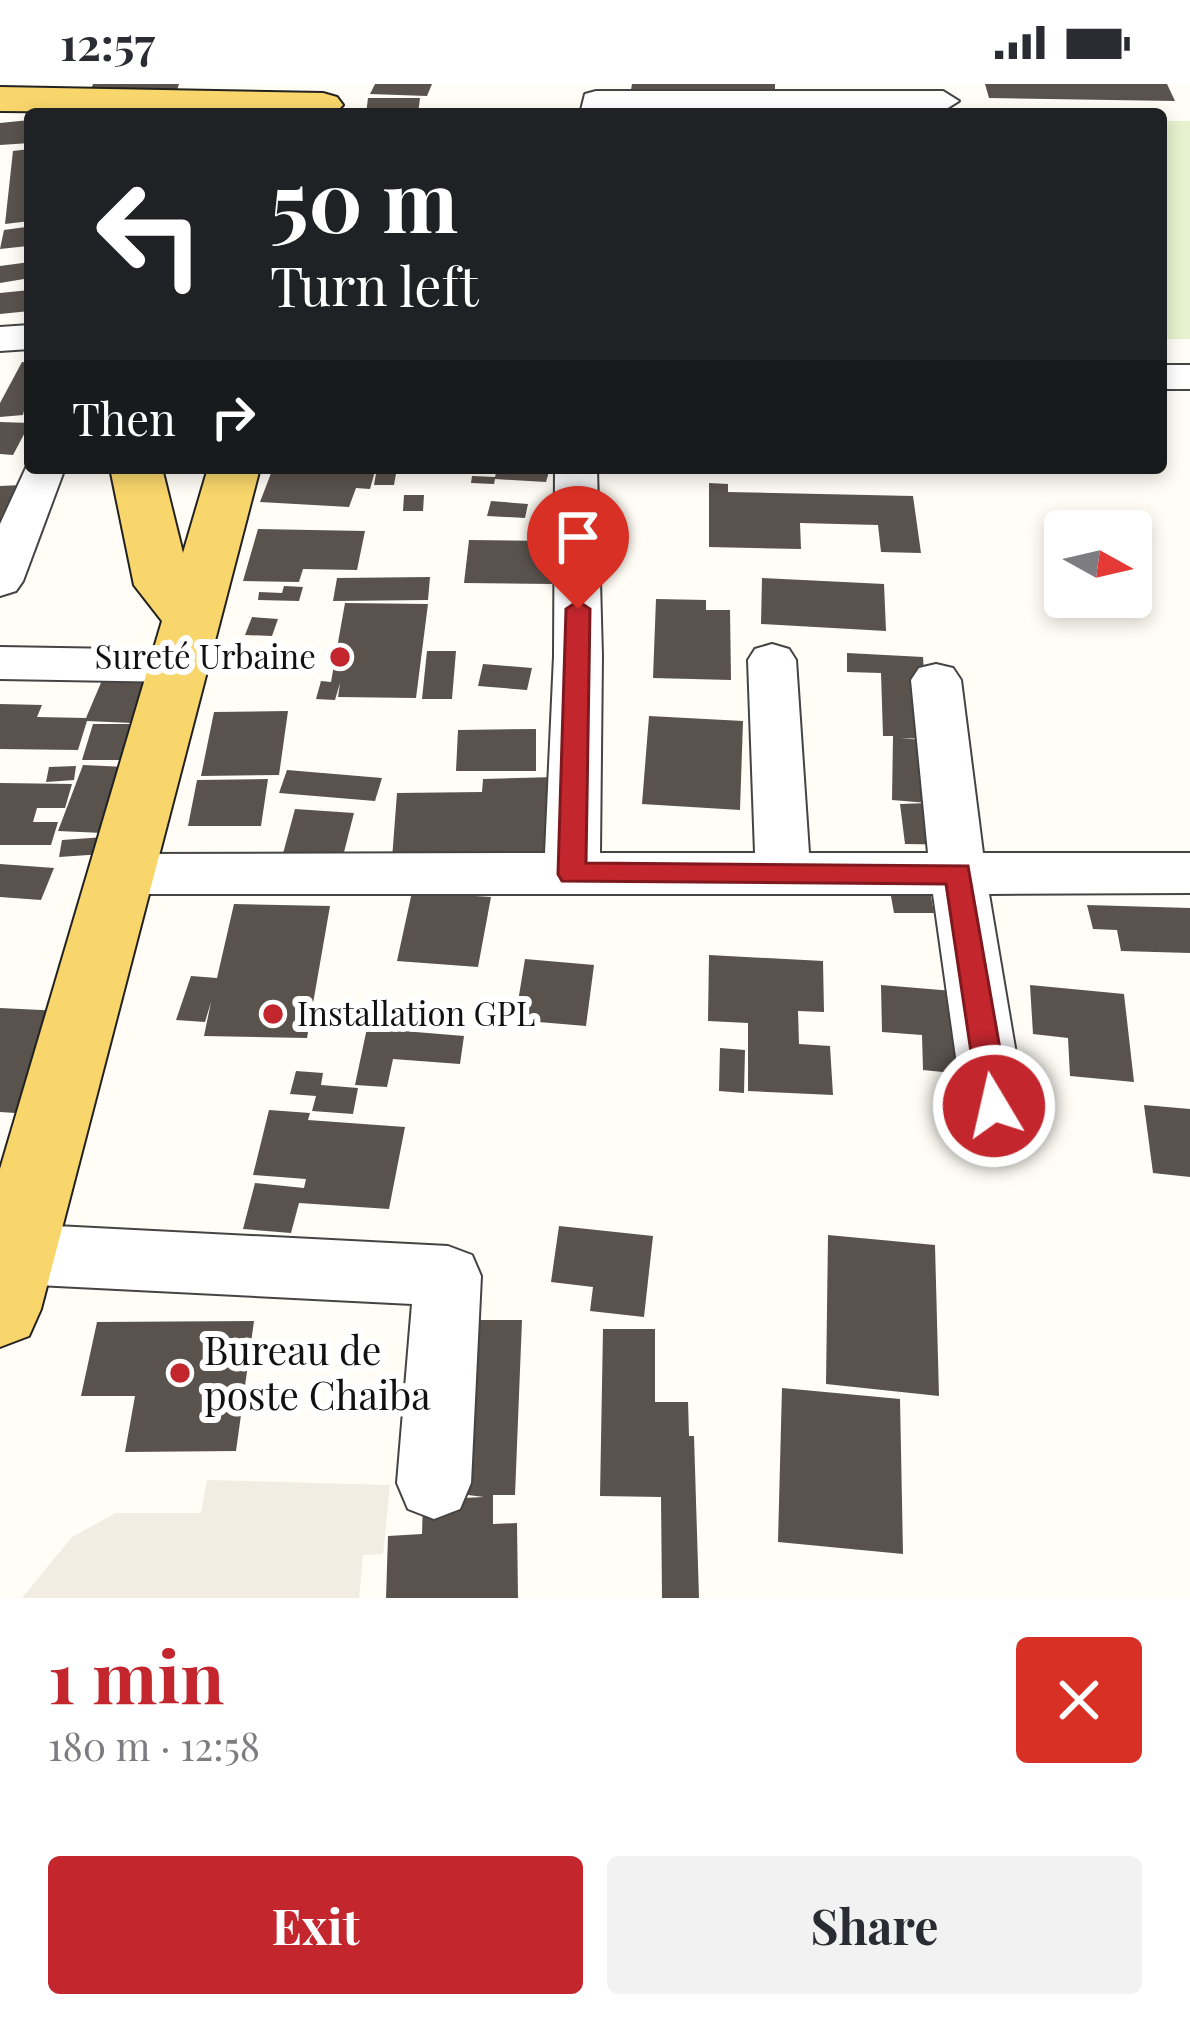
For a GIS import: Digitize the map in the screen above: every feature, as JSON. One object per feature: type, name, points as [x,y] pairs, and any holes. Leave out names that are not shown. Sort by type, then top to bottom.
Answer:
[{"type":"main road","points":[[0,99],[324,101]]},
{"type":"main road","points":[[137,474],[162,585],[186,643]]},
{"type":"main road","points":[[9,1282],[233,474]]},
{"type":"street","points":[[596,108],[596,101],[762,108],[942,100]]},
{"type":"street","points":[[0,581],[29,474]]},
{"type":"street","points":[[572,874],[578,656],[576,474]]},
{"type":"street","points":[[0,663],[186,643]]},
{"type":"street","points":[[772,660],[783,874]]},
{"type":"street","points":[[936,680],[958,874],[994,1106]]},
{"type":"street","points":[[124,874],[1190,873]]},
{"type":"street","points":[[9,1282],[448,1276],[434,1483]]},
{"type":"green space","points":[[1167,121],[1190,121],[1190,339],[1167,339]]},
{"type":"shaded area","points":[[207,1480],[390,1485],[383,1554],[363,1555],[359,1598],[22,1598],[72,1537],[116,1513],[201,1513]]},
{"type":"building","points":[[93,84],[179,84],[175,96],[88,97]]},
{"type":"building","points":[[375,84],[432,84],[427,96],[370,94]]},
{"type":"building","points":[[632,84],[775,84],[775,90],[631,90]]},
{"type":"building","points":[[985,84],[1167,84],[1175,101],[989,98]]},
{"type":"building","points":[[368,98],[420,98],[419,108],[367,108]]},
{"type":"building","points":[[24,121],[24,143],[0,145],[0,123]]},
{"type":"building","points":[[24,150],[24,222],[5,224],[13,151]]},
{"type":"building","points":[[24,227],[24,246],[0,249],[4,230]]},
{"type":"building","points":[[24,263],[24,279],[0,283],[0,266]]},
{"type":"building","points":[[24,291],[24,312],[0,314],[0,293]]},
{"type":"building","points":[[24,362],[23,415],[0,417],[0,403]]},
{"type":"building","points":[[0,422],[24,423],[24,434],[13,455],[0,454]]},
{"type":"building","points":[[271,474],[374,474],[370,489],[356,488],[349,507],[260,502]]},
{"type":"building","points":[[376,474],[396,474],[394,485],[374,485]]},
{"type":"building","points":[[548,474],[546,482],[495,479],[494,484],[471,483],[472,476]]},
{"type":"building","points":[[709,483],[728,484],[728,492],[913,496],[921,553],[881,552],[878,525],[800,523],[801,549],[709,547]]},
{"type":"building","points":[[22,485],[0,527],[0,486]]},
{"type":"building","points":[[404,495],[424,495],[423,511],[403,511]]},
{"type":"building","points":[[491,501],[528,504],[525,518],[487,516]]},
{"type":"building","points":[[258,529],[365,531],[357,570],[303,569],[299,582],[243,581]]},
{"type":"building","points":[[469,540],[556,541],[553,584],[464,583]]},
{"type":"building","points":[[430,577],[428,600],[333,601],[337,578]]},
{"type":"building","points":[[762,578],[884,584],[886,631],[761,624]]},
{"type":"building","points":[[284,586],[303,587],[299,601],[258,600],[259,592],[282,593]]},
{"type":"building","points":[[656,599],[706,600],[706,610],[730,610],[731,680],[653,678]]},
{"type":"building","points":[[345,603],[428,604],[416,698],[338,697],[340,683],[335,700],[316,699],[321,681],[331,682]]},
{"type":"building","points":[[252,617],[278,619],[272,636],[245,635]]},
{"type":"building","points":[[427,651],[456,651],[452,699],[422,699]]},
{"type":"building","points":[[847,653],[923,657],[928,739],[900,738],[934,741],[969,845],[905,844],[900,804],[928,803],[892,800],[893,736],[883,736],[881,673],[847,672]]},
{"type":"building","points":[[483,664],[532,668],[527,690],[478,686]]},
{"type":"building","points":[[103,678],[149,681],[132,723],[87,721],[78,750],[0,749],[0,704],[42,705],[37,717],[86,718]]},
{"type":"building","points":[[288,711],[279,775],[201,776],[214,712]]},
{"type":"building","points":[[649,716],[743,721],[740,810],[642,804]]},
{"type":"building","points":[[93,724],[137,724],[127,760],[82,760]]},
{"type":"building","points":[[536,729],[536,771],[456,771],[458,730]]},
{"type":"building","points":[[83,765],[126,767],[103,833],[58,831]]},
{"type":"building","points":[[76,766],[74,780],[46,782],[49,767]]},
{"type":"building","points":[[287,770],[382,778],[375,801],[279,793]]},
{"type":"building","points":[[556,777],[557,856],[392,859],[397,793],[482,792],[483,779]]},
{"type":"building","points":[[268,779],[261,826],[188,826],[197,780]]},
{"type":"building","points":[[0,783],[72,784],[65,808],[37,808],[33,822],[58,822],[51,845],[0,845]]},
{"type":"building","points":[[295,809],[354,813],[341,864],[281,861]]},
{"type":"building","points":[[105,837],[103,854],[59,857],[62,840]]},
{"type":"building","points":[[0,864],[54,868],[41,900],[0,897]]},
{"type":"building","points":[[889,885],[929,885],[934,913],[894,913]]},
{"type":"building","points":[[412,892],[491,897],[478,967],[397,961]]},
{"type":"building","points":[[234,904],[330,906],[307,1038],[204,1036],[211,1002],[205,1022],[176,1020],[191,976],[217,978]]},
{"type":"building","points":[[1087,905],[1190,908],[1190,953],[1121,951],[1117,930],[1093,929]]},
{"type":"building","points":[[709,955],[823,961],[824,1012],[798,1011],[799,1044],[830,1046],[833,1095],[748,1091],[748,1023],[708,1021]]},
{"type":"building","points":[[525,959],[594,965],[586,1026],[515,1020]]},
{"type":"building","points":[[881,985],[977,993],[982,1076],[923,1070],[922,1035],[882,1032]]},
{"type":"building","points":[[1030,985],[1124,994],[1134,1082],[1070,1076],[1068,1038],[1033,1034]]},
{"type":"building","points":[[0,1008],[62,1011],[31,1114],[0,1112]]},
{"type":"building","points":[[367,1028],[464,1036],[460,1064],[393,1059],[387,1087],[355,1085]]},
{"type":"building","points":[[720,1048],[745,1050],[744,1093],[719,1091]]},
{"type":"building","points":[[296,1071],[323,1073],[321,1085],[358,1088],[353,1114],[312,1111],[316,1096],[290,1094]]},
{"type":"building","points":[[1144,1105],[1190,1109],[1190,1177],[1153,1173]]},
{"type":"building","points":[[269,1110],[310,1113],[308,1120],[405,1127],[389,1209],[299,1203],[291,1233],[243,1229],[255,1183],[304,1188],[306,1179],[253,1175]]},
{"type":"building","points":[[559,1226],[653,1236],[644,1317],[590,1311],[593,1287],[551,1282]]},
{"type":"building","points":[[828,1235],[935,1245],[939,1396],[826,1384]]},
{"type":"building","points":[[478,1320],[522,1320],[515,1495],[493,1495],[493,1524],[517,1523],[518,1598],[386,1598],[388,1536],[422,1534],[423,1500],[484,1497],[468,1495]]},
{"type":"building","points":[[254,1321],[236,1451],[125,1452],[135,1396],[81,1396],[97,1322]]},
{"type":"building","points":[[603,1329],[655,1329],[655,1402],[688,1402],[689,1436],[694,1436],[699,1598],[662,1598],[661,1497],[600,1496]]},
{"type":"building","points":[[782,1388],[900,1399],[903,1554],[778,1542]]},
{"type":"place","name":"Sureté Urbaine","points":[[340,657]]},
{"type":"place","name":"Installation GPL","points":[[273,1014]]},
{"type":"place","name":"Bureau de poste Chaiba","points":[[180,1373]]},
{"type":"route","points":[[578,609],[572,874],[958,874],[994,1106]]}]
